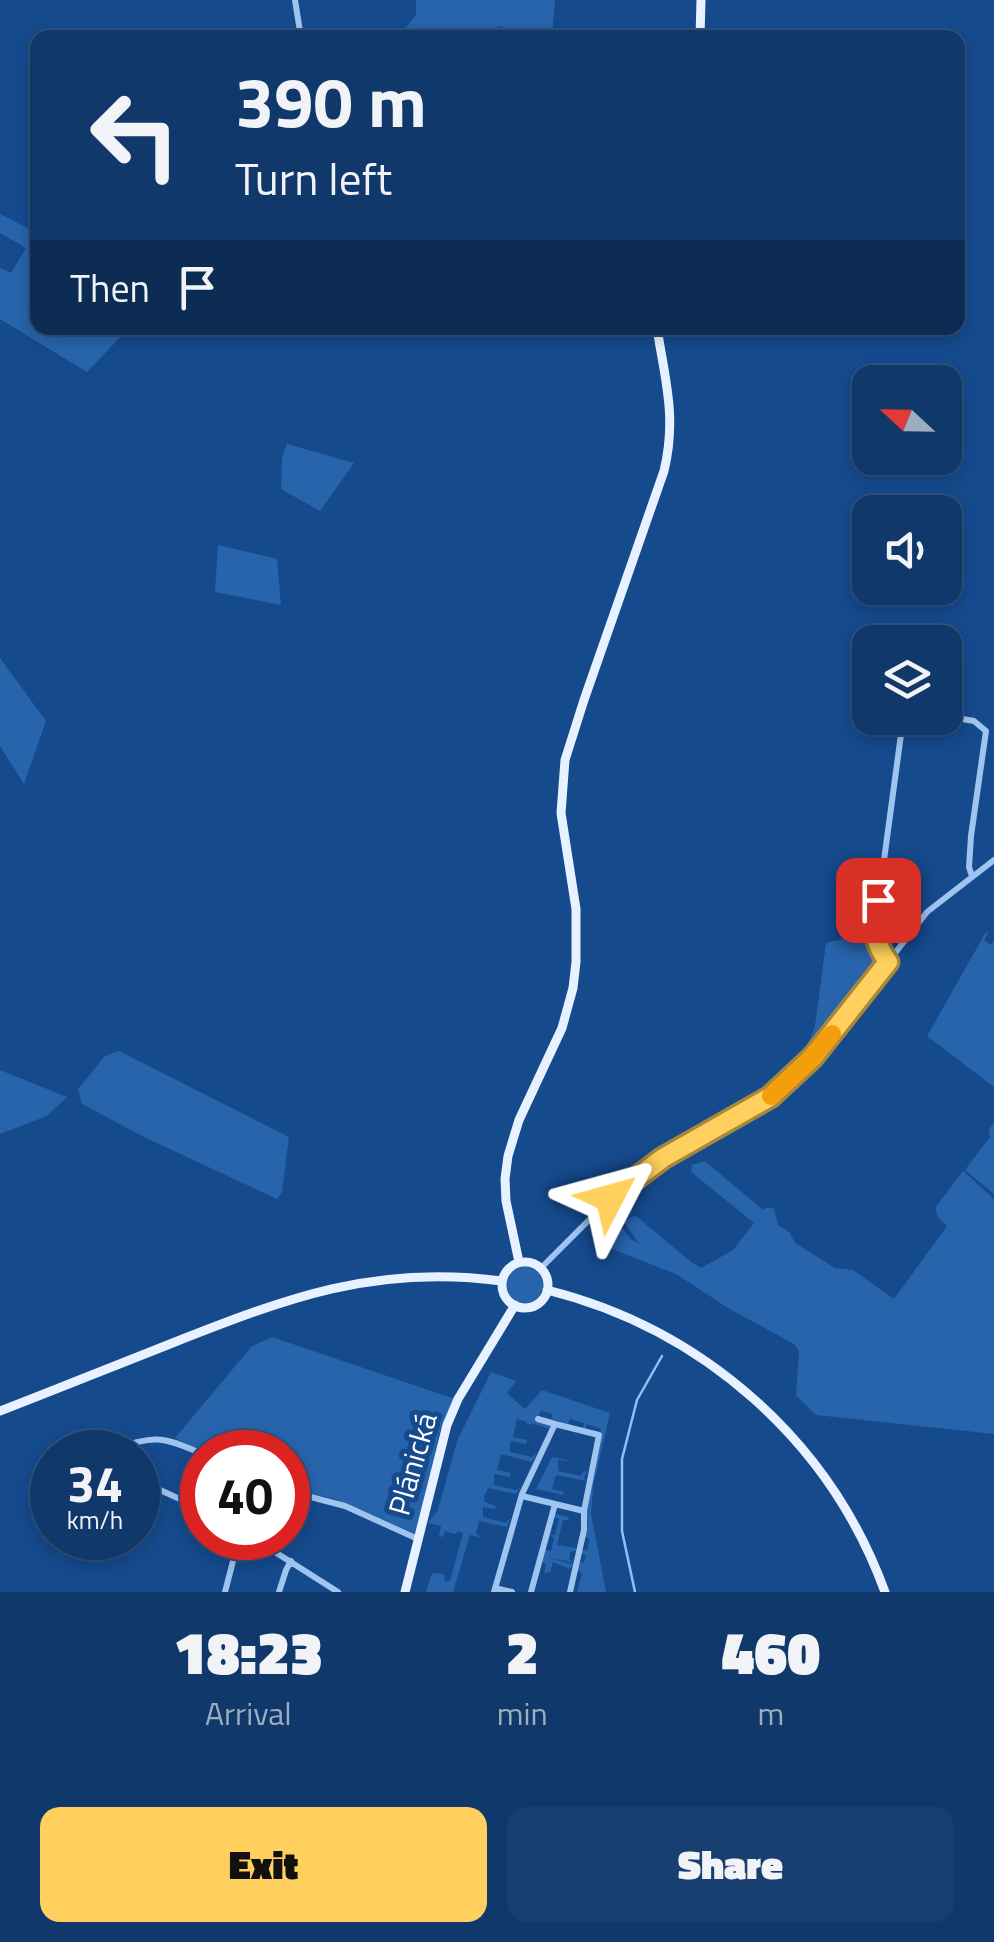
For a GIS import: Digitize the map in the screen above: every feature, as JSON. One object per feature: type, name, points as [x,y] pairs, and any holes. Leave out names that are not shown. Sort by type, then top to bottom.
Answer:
[{"type":"main road","points":[[700,30],[701,0]]},
{"type":"main road","points":[[519,1262],[507,1208],[506,1162],[512,1138],[558,1040],[574,975],[576,909],[561,790],[565,760],[670,443],[668,391],[658,335]]},
{"type":"main road","points":[[519,1262],[541,1268],[547,1278],[543,1298],[534,1306],[515,1305],[505,1295],[502,1281],[507,1270],[519,1262]]},
{"type":"main road","points":[[0,1411],[311,1292],[401,1278],[502,1281]]},
{"type":"main road","points":[[547,1290],[608,1309],[656,1330],[707,1361],[754,1398],[793,1437],[832,1488],[867,1548],[885,1592]]},
{"type":"main road","name":"Plánická","points":[[404,1592],[449,1419],[515,1305]]},
{"type":"street","points":[[295,0],[300,30]]},
{"type":"street","points":[[962,719],[974,721],[986,731],[968,866],[972,876]]},
{"type":"street","points":[[888,962],[874,934],[901,735]]},
{"type":"street","points":[[541,1268],[642,1172],[770,1097],[792,1078],[825,1043],[927,912],[994,860]]},
{"type":"street","points":[[538,1418],[599,1435],[570,1592]]},
{"type":"street","points":[[512,1592],[495,1590],[522,1496],[556,1424]]},
{"type":"street","points":[[522,1496],[584,1511]]},
{"type":"street","points":[[310,1498],[344,1506],[418,1539]]},
{"type":"street","points":[[531,1592],[555,1504]]},
{"type":"street","points":[[225,1592],[233,1560]]},
{"type":"street","points":[[279,1592],[292,1560],[338,1592]]},
{"type":"shaded area","points":[[416,0],[555,0],[553,30],[498,26],[496,30],[404,30],[416,15]]},
{"type":"shaded area","points":[[0,214],[30,229],[30,335],[122,335],[87,372],[0,319],[0,268],[11,273],[26,248],[0,233]]},
{"type":"shaded area","points":[[287,444],[354,463],[320,511],[281,489],[282,458]]},
{"type":"shaded area","points":[[218,545],[277,559],[281,605],[215,592]]},
{"type":"shaded area","points":[[0,658],[46,721],[24,784],[0,746]]},
{"type":"shaded area","points":[[986,932],[984,940],[991,945],[994,941],[994,1087],[927,1036]]},
{"type":"shaded area","points":[[844,939],[869,941],[878,950],[880,965],[816,1050],[809,1041],[815,1026],[826,943]]},
{"type":"shaded area","points":[[119,1051],[289,1137],[282,1192],[277,1199],[82,1104],[78,1089],[105,1056]]},
{"type":"shaded area","points":[[0,1070],[67,1097],[47,1116],[0,1134]]},
{"type":"shaded area","points":[[994,1123],[994,1194],[965,1170],[990,1137],[989,1129]]},
{"type":"shaded area","points":[[705,1161],[763,1210],[774,1209],[778,1225],[790,1233],[795,1243],[835,1268],[853,1270],[894,1299],[947,1226],[935,1208],[963,1171],[994,1199],[994,1434],[816,1415],[796,1395],[799,1351],[794,1344],[676,1274],[607,1247],[622,1228],[639,1244],[624,1222],[636,1216],[701,1268],[733,1250],[754,1223],[691,1172],[692,1165]]},
{"type":"shaded area","points":[[525,1267],[537,1273],[543,1285],[537,1297],[525,1303],[513,1297],[507,1285],[513,1273]]},
{"type":"shaded area","points":[[272,1337],[455,1399],[440,1431],[416,1534],[335,1499],[310,1493],[310,1430],[182,1430],[252,1346]]},
{"type":"shaded area","points":[[491,1372],[516,1381],[507,1393],[525,1409],[542,1390],[610,1413],[593,1487],[591,1514],[606,1592],[577,1592],[582,1573],[578,1571],[579,1562],[584,1563],[586,1556],[581,1553],[587,1550],[590,1539],[585,1537],[586,1517],[601,1429],[587,1424],[585,1429],[584,1423],[570,1419],[568,1424],[541,1411],[537,1420],[550,1425],[549,1429],[517,1419],[513,1437],[527,1440],[526,1444],[510,1441],[510,1452],[532,1457],[537,1453],[532,1462],[501,1454],[497,1470],[511,1473],[510,1477],[494,1474],[494,1485],[517,1490],[521,1486],[516,1494],[488,1488],[484,1497],[485,1502],[496,1506],[483,1507],[483,1517],[506,1523],[510,1518],[507,1527],[479,1521],[476,1534],[483,1538],[470,1535],[453,1592],[426,1592],[432,1573],[444,1574],[445,1581],[450,1581],[463,1533],[445,1531],[443,1537],[439,1536],[441,1526],[428,1523],[438,1510],[457,1441]]},
{"type":"shaded area","points":[[552,1457],[572,1461],[558,1460],[558,1471],[581,1476],[583,1471],[587,1472],[586,1481],[556,1475],[552,1489],[564,1492],[563,1495],[536,1489]]},
{"type":"shaded area","points":[[555,1514],[569,1517],[563,1520],[557,1545],[576,1551],[571,1551],[569,1559],[573,1562],[547,1558],[573,1564],[570,1569],[553,1562],[550,1572],[544,1573],[546,1564],[541,1562],[545,1550],[551,1551],[554,1538],[550,1535],[555,1535],[559,1519]]},
{"type":"waterway","points":[[635,1592],[622,1531],[622,1459],[637,1400],[662,1356]]},
{"type":"slow traffic","points":[[771,1096],[832,1034]]},
{"type":"route","points":[[610,1198],[663,1158],[770,1097],[813,1057],[888,962],[874,934],[878,900]]}]
